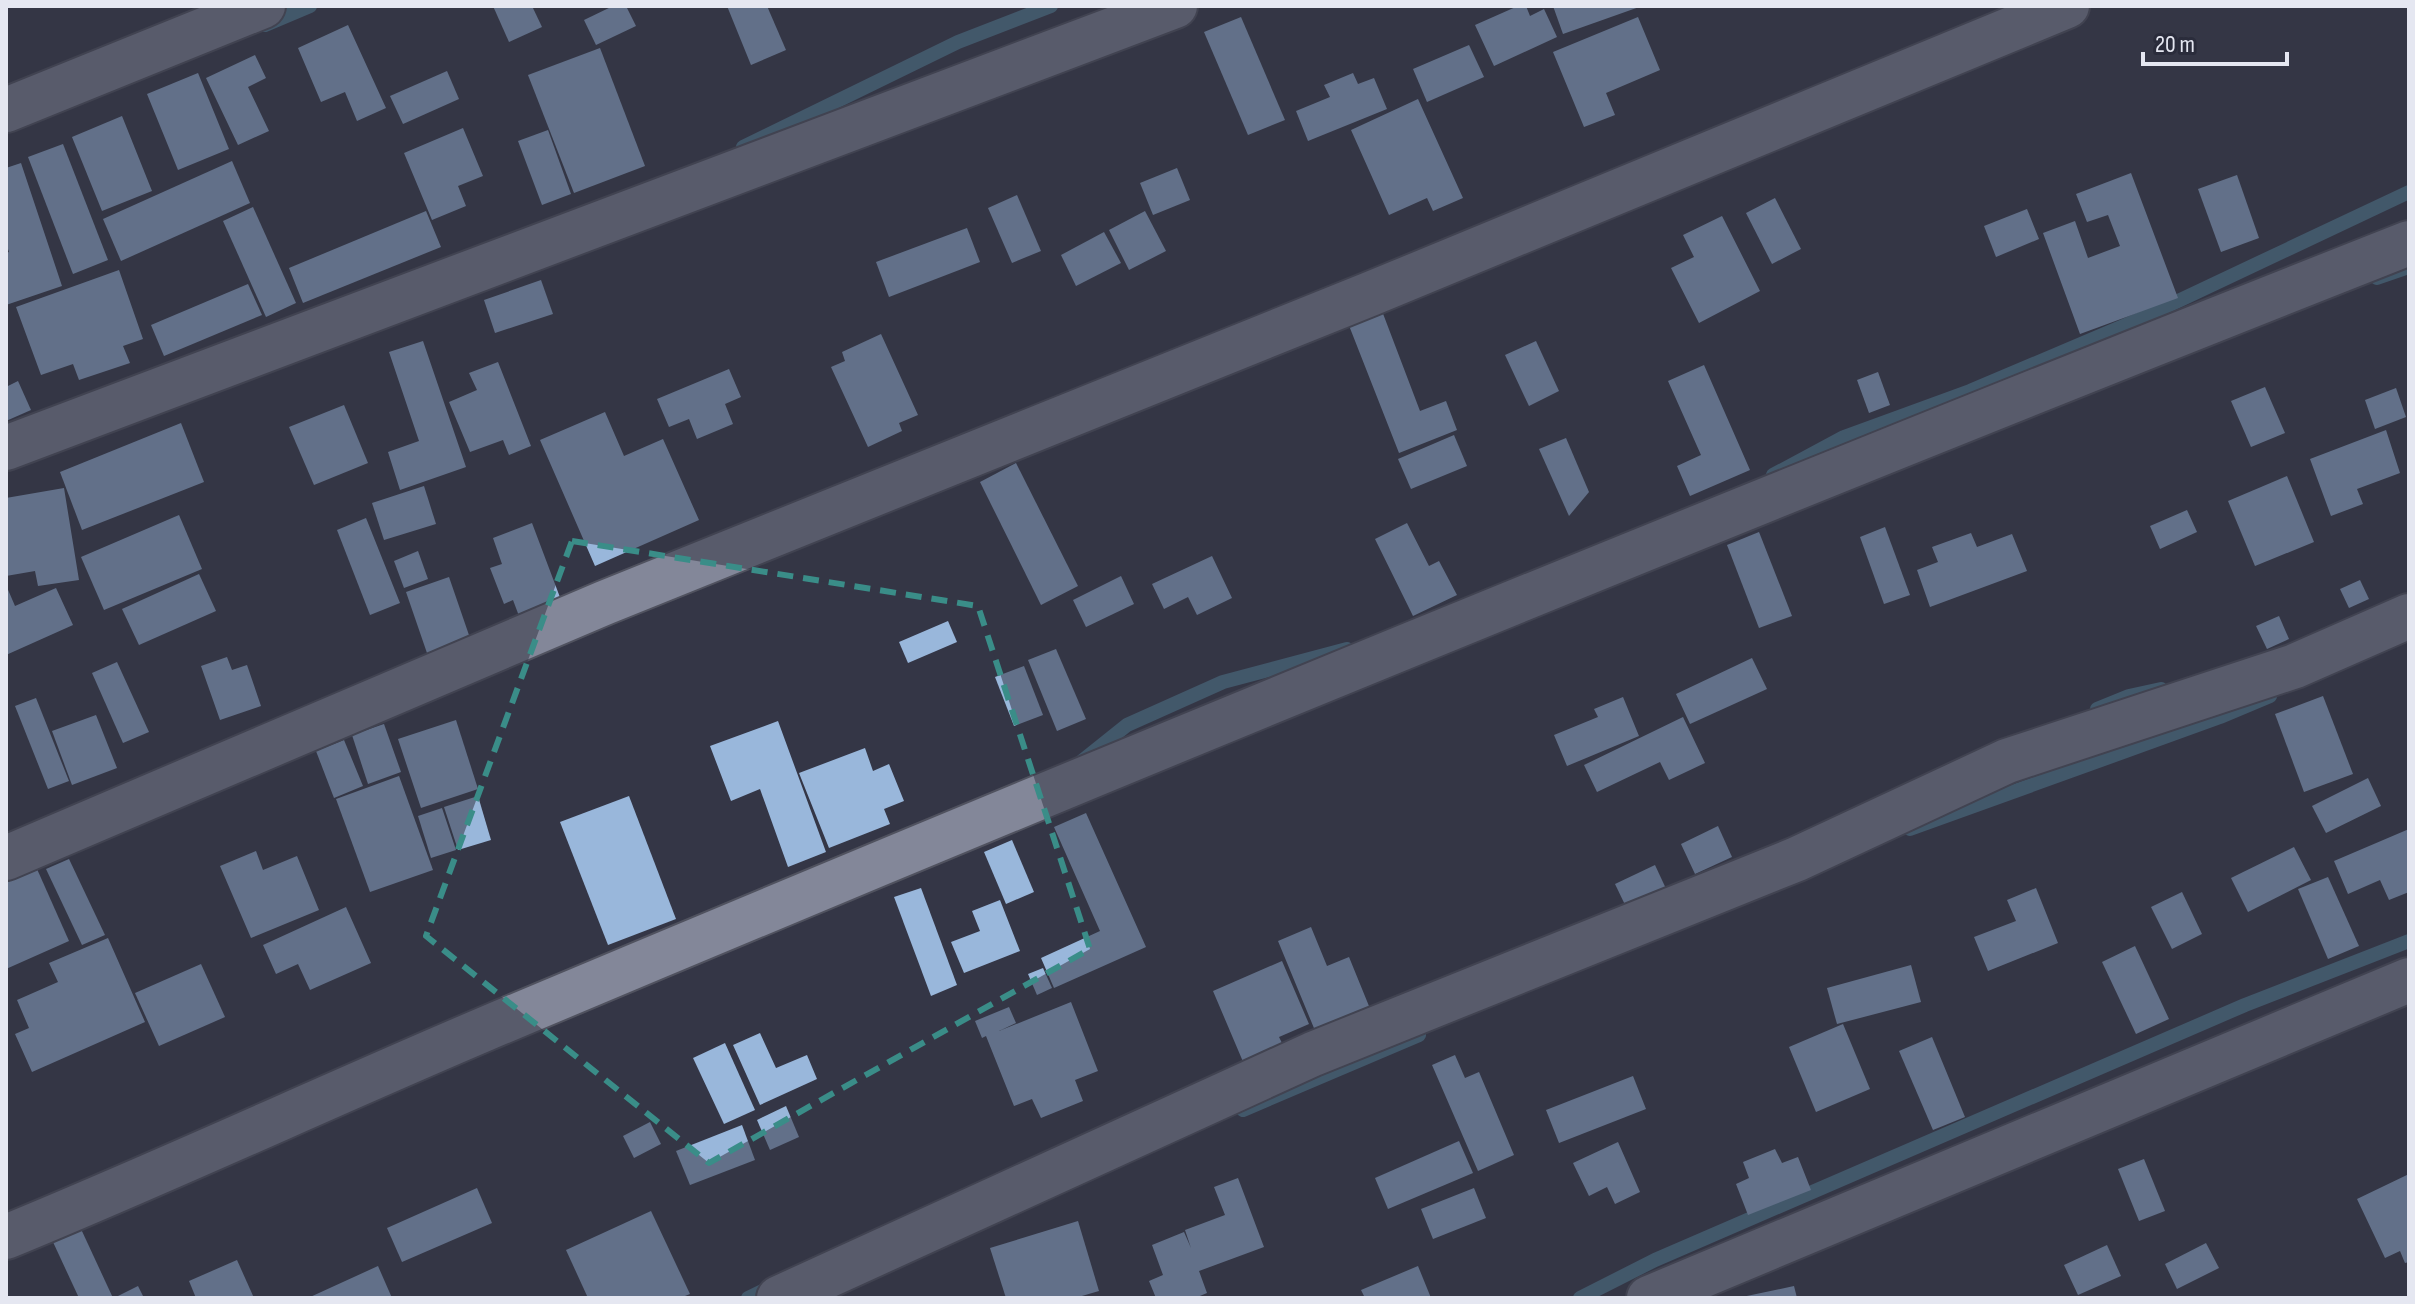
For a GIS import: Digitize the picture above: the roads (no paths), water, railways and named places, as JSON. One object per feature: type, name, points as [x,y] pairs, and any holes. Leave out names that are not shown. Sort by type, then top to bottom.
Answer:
[{"type":"street","points":[[6,110],[263,6]]},
{"type":"street","points":[[6,448],[1175,6]]},
{"type":"street","points":[[6,858],[604,603],[1370,294],[2067,6]]},
{"type":"street","points":[[6,1237],[479,1032],[956,833],[2042,388],[2409,243]]},
{"type":"street","points":[[779,1298],[1313,1054],[1797,859],[2007,761],[2295,666],[2409,616]]},
{"type":"street","points":[[1649,1298],[2409,980]]},
{"type":"waterway","points":[[265,25],[310,6]]},
{"type":"waterway","points":[[743,147],[958,42],[1051,6]]},
{"type":"waterway","points":[[1773,475],[1844,437],[1970,391],[2140,319],[2409,192]]},
{"type":"waterway","points":[[2377,278],[2409,267]]},
{"type":"waterway","points":[[1082,761],[1127,725],[1223,682],[1347,649]]},
{"type":"waterway","points":[[2097,709],[2129,696],[2161,689]]},
{"type":"waterway","points":[[1910,829],[2270,696]]},
{"type":"waterway","points":[[1580,1298],[1655,1260],[2245,1005],[2409,941]]},
{"type":"waterway","points":[[1243,1110],[1419,1035]]},
{"type":"waterway","points":[[748,1298],[773,1286]]}]
